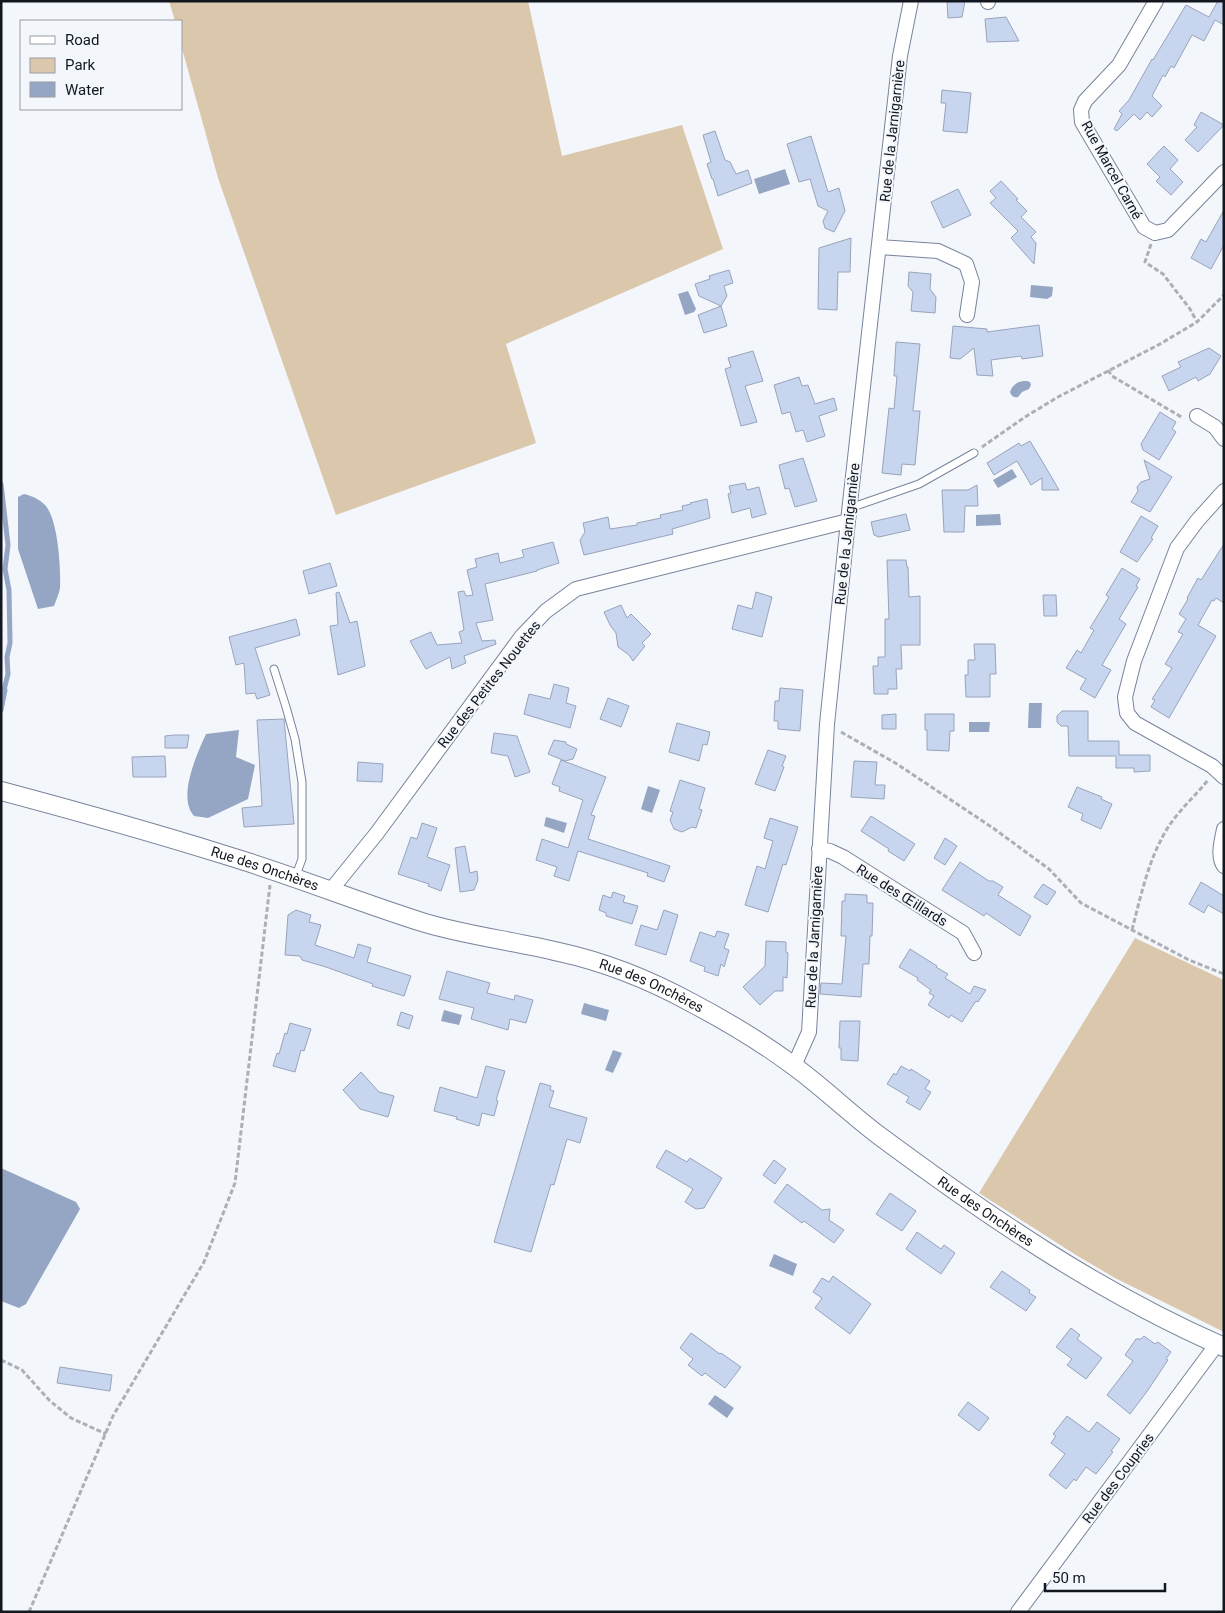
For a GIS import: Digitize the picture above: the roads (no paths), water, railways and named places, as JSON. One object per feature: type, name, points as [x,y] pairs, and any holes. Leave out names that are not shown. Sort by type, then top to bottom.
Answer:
[{"type":"street","name":"Rue de la Jarnigarnière","points":[[792,1065],[797,1059],[809,1032],[827,724],[900,56],[910,1]]},
{"type":"street","name":"Rue Marcel Carné","points":[[1156,1],[1119,65],[1085,101],[1081,110],[1082,122],[1144,227],[1155,232],[1168,230],[1224,172]]},
{"type":"street","points":[[879,247],[938,251],[966,264],[972,282],[967,315]]},
{"type":"street","points":[[1197,416],[1215,427],[1224,439]]},
{"type":"street","points":[[1220,773],[1135,723],[1127,713],[1125,697],[1134,661],[1177,548],[1197,521],[1224,491]]},
{"type":"street","name":"Rue des Petites Nouettes","points":[[333,892],[336,885],[522,636],[546,611],[576,589],[849,514]]},
{"type":"street","name":"Rue des Onchères","points":[[1,791],[226,855],[427,923],[486,938],[556,951],[621,971],[670,991],[696,1004],[756,1040],[792,1065],[898,1150],[1031,1242],[1112,1292],[1168,1322],[1220,1346]]},
{"type":"street","points":[[1224,829],[1220,846],[1224,866]]},
{"type":"street","name":"Rue des Œillards","points":[[819,849],[843,857],[963,933],[974,954]]},
{"type":"street","name":"Rue des Coupries","points":[[1018,1612],[1220,1346]]},
{"type":"lane","points":[[849,514],[919,484],[974,453]]},
{"type":"lane","points":[[274,669],[292,731],[302,782],[302,859],[295,878]]},
{"type":"water","points":[[785,169],[790,184],[759,194],[754,179]]},
{"type":"water","points":[[1031,285],[1053,287],[1052,296],[1047,299],[1030,297]]},
{"type":"water","points":[[688,291],[696,309],[694,312],[685,315],[678,294]]},
{"type":"water","points":[[1027,381],[1031,385],[1029,389],[1022,392],[1018,397],[1012,396],[1010,392],[1015,385],[1019,382]]},
{"type":"water","points":[[1012,469],[1017,477],[998,488],[993,480]]},
{"type":"water","points":[[24,494],[35,498],[45,505],[56,532],[60,590],[54,606],[38,609],[18,549],[18,497]]},
{"type":"water","points":[[1000,514],[1001,525],[976,526],[976,515]]},
{"type":"water","points":[[1029,703],[1042,703],[1041,728],[1028,728]]},
{"type":"water","points":[[969,722],[990,722],[989,732],[969,732]]},
{"type":"water","points":[[239,730],[236,757],[255,765],[248,799],[208,818],[194,816],[189,808],[187,798],[188,787],[190,775],[206,734]]},
{"type":"water","points":[[648,786],[660,790],[652,813],[641,809]]},
{"type":"water","points":[[546,817],[567,823],[564,833],[544,826]]},
{"type":"water","points":[[584,1003],[609,1010],[606,1021],[581,1014]]},
{"type":"water","points":[[444,1010],[462,1015],[459,1025],[441,1021]]},
{"type":"water","points":[[613,1050],[622,1053],[613,1073],[605,1070]]},
{"type":"water","points":[[1,1168],[76,1202],[80,1209],[26,1304],[19,1308],[1,1301]]},
{"type":"water","points":[[774,1254],[797,1264],[793,1276],[769,1266]]},
{"type":"water","points":[[715,1395],[734,1408],[727,1418],[708,1404]]},
{"type":"waterway","points":[[1,484],[8,545],[5,569],[9,590],[10,643],[7,657],[8,674],[1,710]]}]
